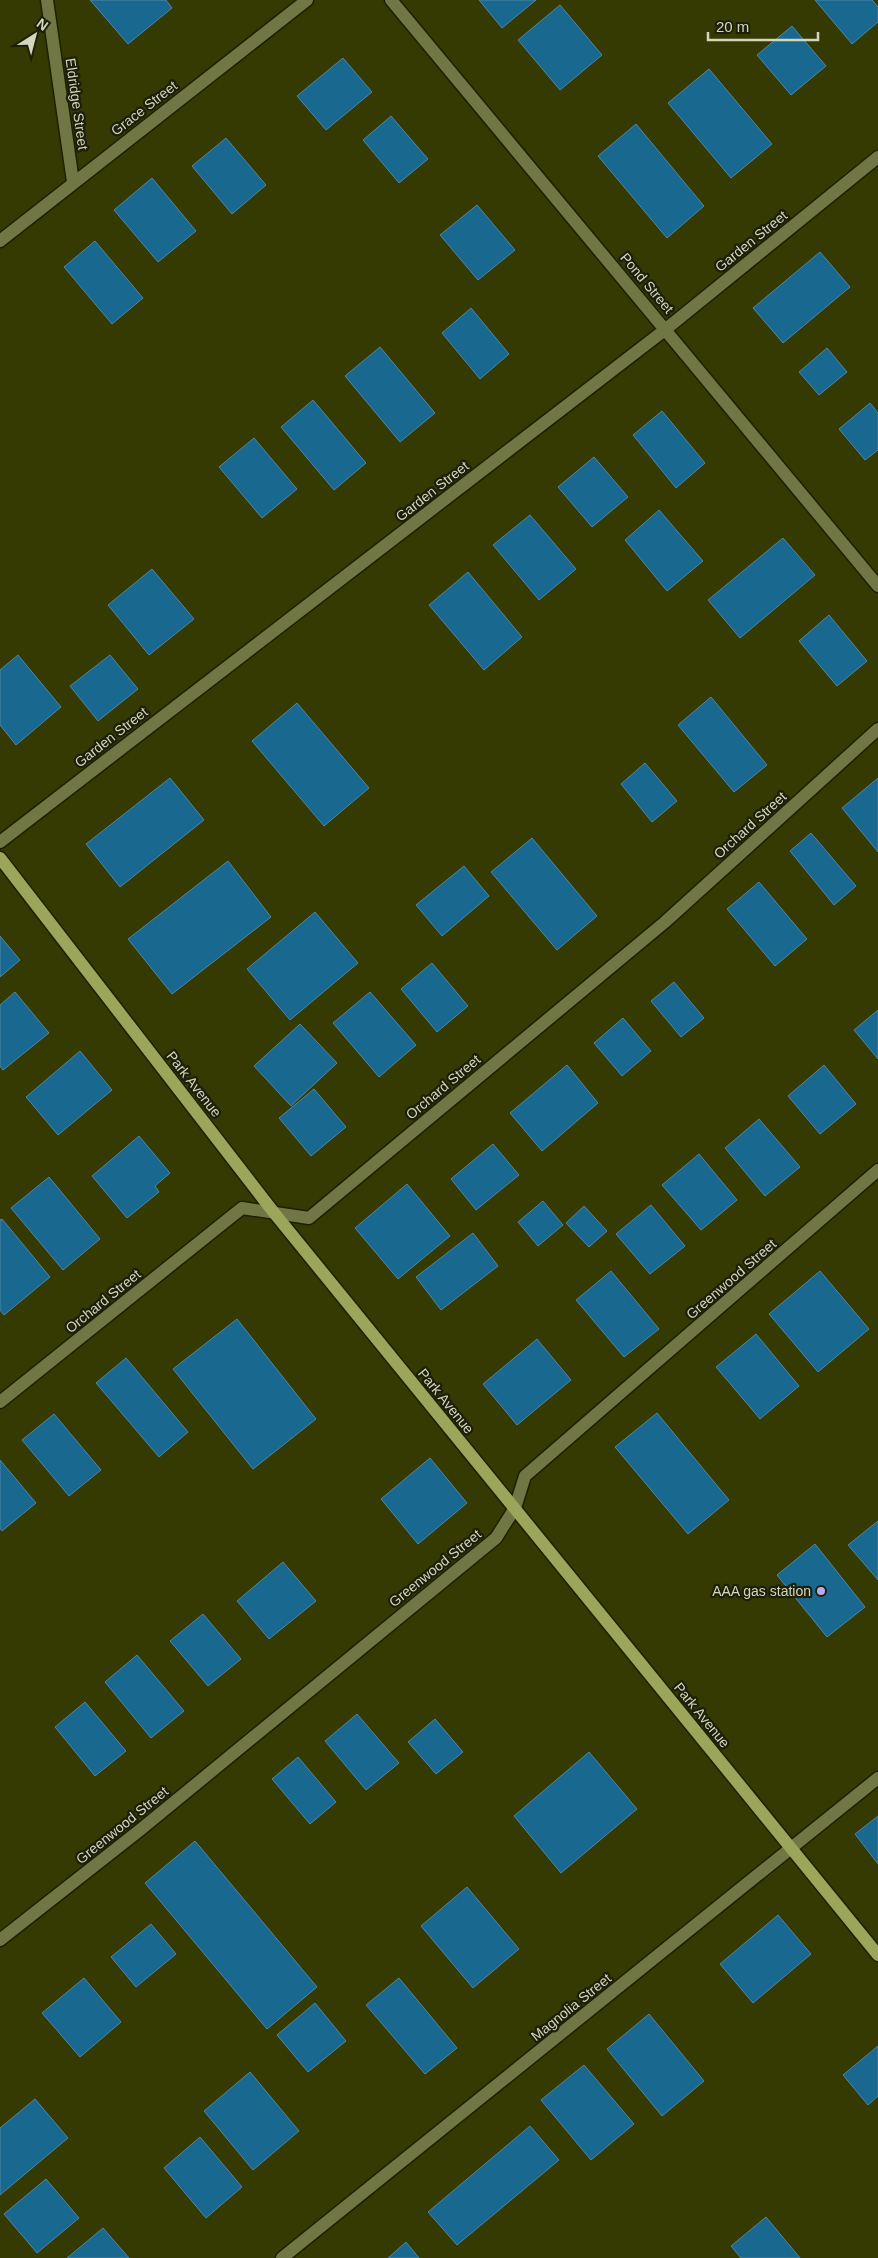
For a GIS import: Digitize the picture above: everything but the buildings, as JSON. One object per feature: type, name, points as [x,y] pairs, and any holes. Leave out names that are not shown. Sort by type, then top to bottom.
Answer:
[{"type":"main road","name":"Park Avenue","points":[[0,858],[275,1214],[878,1955]]},
{"type":"street","name":"Eldridge Street","points":[[47,0],[73,182]]},
{"type":"street","name":"Grace Street","points":[[0,241],[307,0]]},
{"type":"street","name":"Pond Street","points":[[391,0],[878,586]]},
{"type":"street","name":"Garden Street","points":[[0,842],[666,329],[878,157]]},
{"type":"street","name":"Orchard Street","points":[[0,1402],[242,1208],[309,1218],[665,922],[878,729]]},
{"type":"street","name":"Greenwood Street","points":[[0,1940],[140,1830],[496,1538],[515,1508],[525,1476],[878,1170]]},
{"type":"street","name":"Magnolia Street","points":[[282,2258],[878,1778]]},
{"type":"place","name":"AAA gas station","points":[[821,1591]]}]
